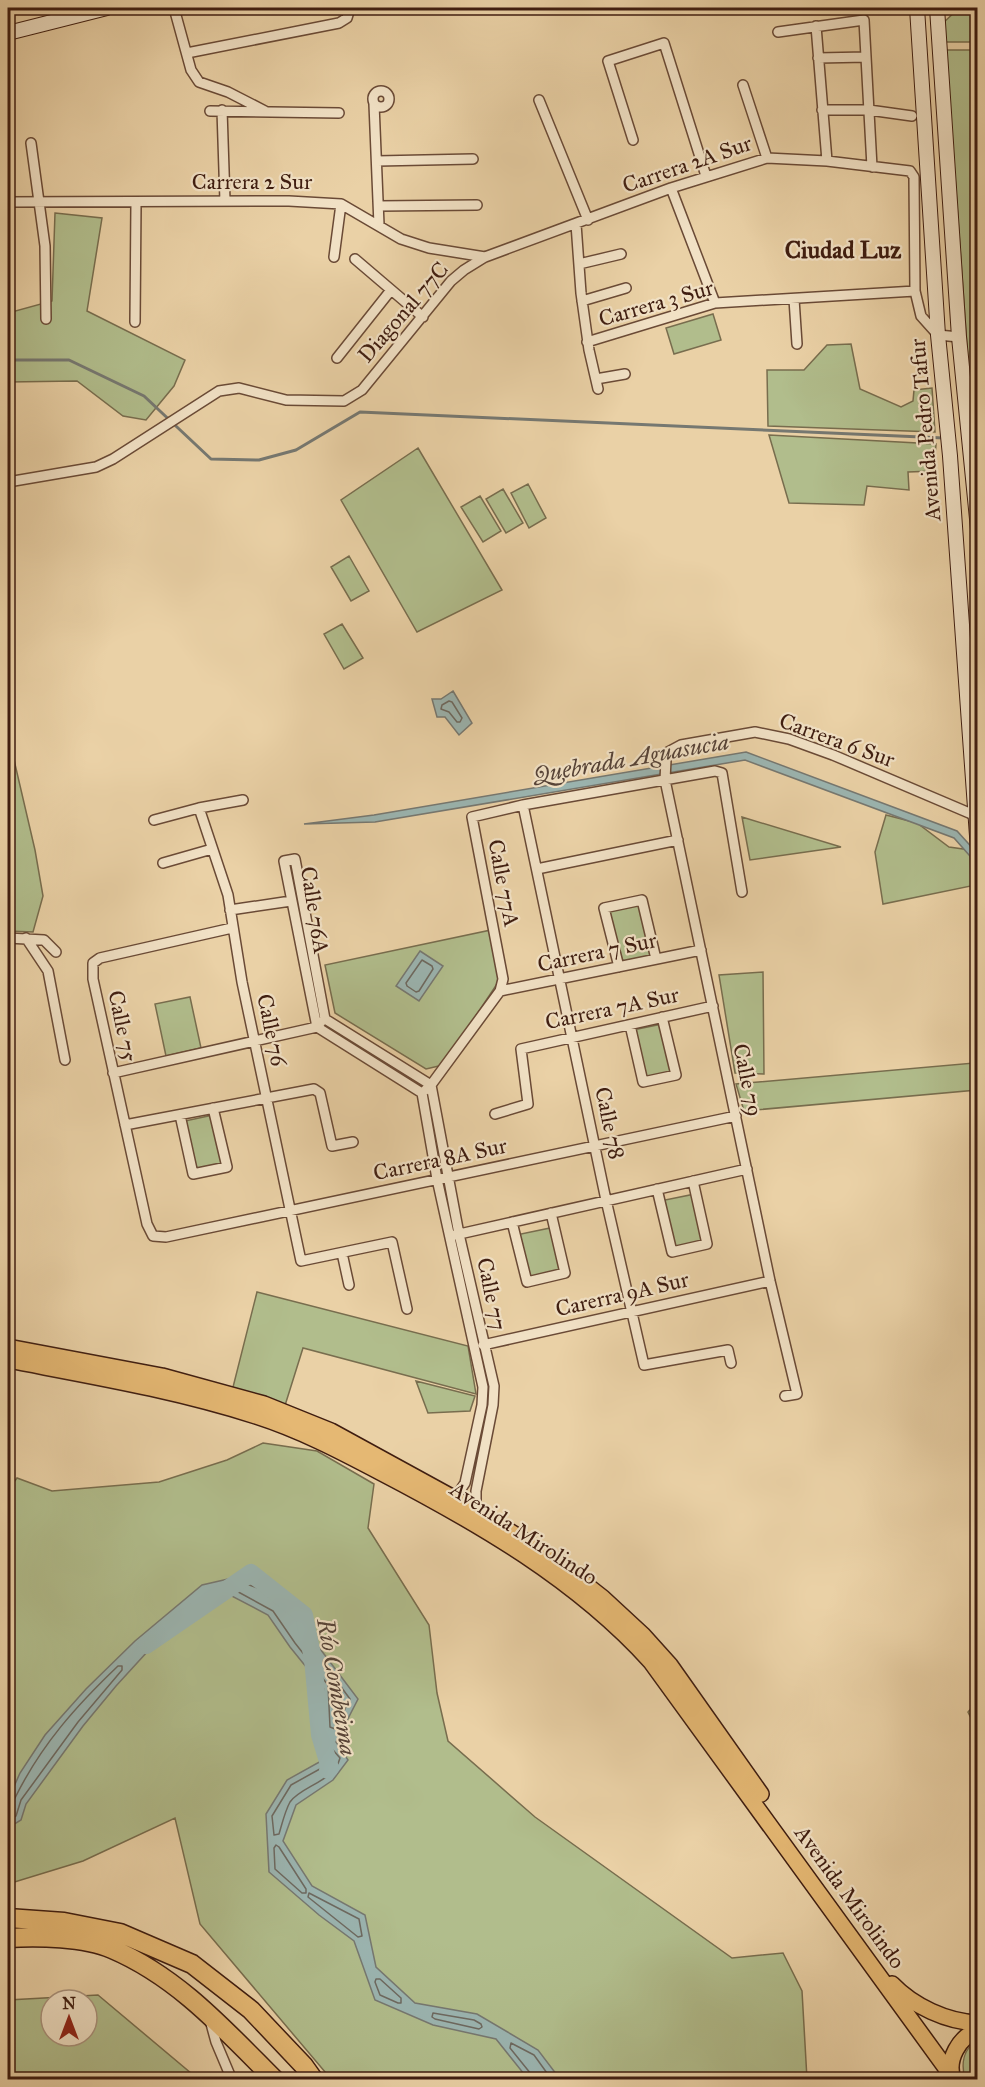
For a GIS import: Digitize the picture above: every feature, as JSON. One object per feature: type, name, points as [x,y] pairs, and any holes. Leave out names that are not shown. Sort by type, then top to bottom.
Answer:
[{"type":"highway","points":[[8,1918],[64,1922],[120,1933],[192,1964],[251,2010],[314,2079]]},
{"type":"highway","points":[[8,1938],[62,1938],[110,1948],[167,1979],[208,2013],[275,2079]]},
{"type":"main road","points":[[8,33],[89,10],[107,8]]},
{"type":"main road","points":[[917,12],[941,10]]},
{"type":"main road","name":"Avenida Pedro Tafur","points":[[941,10],[959,337],[978,529]]},
{"type":"main road","name":"Avenida Pedro Tafur","points":[[917,12],[938,335],[950,456],[977,847]]},
{"type":"main road","name":"Avenida Mirolindo","points":[[8,1347],[162,1376],[264,1404],[331,1431],[451,1495],[552,1558],[624,1616],[659,1651],[893,1985],[902,1994],[941,2016],[978,2023]]},
{"type":"main road","name":"Avenida Mirolindo","points":[[8,1360],[150,1387],[257,1416],[317,1439],[420,1493],[518,1552],[576,1592],[617,1626],[651,1662],[952,2077]]},
{"type":"main road","points":[[952,2077],[952,2060],[957,2048],[963,2039],[978,2030]]},
{"type":"street","points":[[174,8],[191,70],[199,82],[228,92],[264,111]]},
{"type":"street","points":[[187,52],[339,23],[347,18],[350,8]]},
{"type":"street","points":[[777,32],[864,20],[872,167]]},
{"type":"street","points":[[816,26],[827,161]]},
{"type":"street","points":[[633,140],[608,61],[664,43],[706,176]]},
{"type":"street","points":[[818,58],[866,57]]},
{"type":"street","points":[[743,85],[767,158]]},
{"type":"street","points":[[374,104],[384,107],[388,103],[389,98],[384,86],[374,94],[372,99],[379,225]]},
{"type":"street","points":[[539,100],[588,220]]},
{"type":"street","points":[[222,110],[225,201]]},
{"type":"street","points":[[822,110],[869,110],[912,116]]},
{"type":"street","points":[[210,111],[339,113]]},
{"type":"street","points":[[31,143],[45,246],[46,319]]},
{"type":"street","name":"Carrera 2A Sur","points":[[485,257],[671,188],[767,158],[827,161],[910,171],[914,177],[915,291]]},
{"type":"street","points":[[377,161],[473,159]]},
{"type":"street","points":[[671,188],[715,303]]},
{"type":"street","name":"Carrera 2 Sur","points":[[8,202],[225,201],[341,204],[401,239],[429,248],[485,257]]},
{"type":"street","points":[[135,322],[136,203]]},
{"type":"street","points":[[334,257],[341,204]]},
{"type":"street","points":[[379,206],[477,205]]},
{"type":"street","points":[[576,224],[587,342],[598,389]]},
{"type":"street","points":[[579,264],[621,254]]},
{"type":"street","name":"Diagonal 77C","points":[[8,482],[96,467],[113,459],[219,391],[238,388],[286,400],[344,401],[362,390],[451,281],[485,257]]},
{"type":"street","points":[[355,260],[423,317]]},
{"type":"street","points":[[582,301],[627,288]]},
{"type":"street","points":[[337,358],[391,290]]},
{"type":"street","points":[[915,291],[921,316],[938,335],[959,337]]},
{"type":"street","name":"Carrera 3 Sur","points":[[587,342],[715,303],[915,291]]},
{"type":"street","points":[[794,299],[797,344]]},
{"type":"street","points":[[596,379],[625,374]]},
{"type":"street","name":"Carrera 6 Sur","points":[[665,776],[668,752],[681,745],[755,732],[789,739],[833,755],[974,815]]},
{"type":"street","points":[[523,805],[665,776],[715,771],[722,773],[742,892]]},
{"type":"street","name":"Calle 79","points":[[665,776],[770,1281],[797,1394],[785,1396]]},
{"type":"street","points":[[154,820],[199,808],[243,801]]},
{"type":"street","name":"Calle 77A","points":[[500,991],[503,979],[472,817],[523,805]]},
{"type":"street","name":"Calle 78","points":[[523,805],[606,1200],[644,1365],[728,1350],[731,1363]]},
{"type":"street","name":"Calle 76","points":[[199,808],[228,895],[232,928],[301,1261],[342,1253]]},
{"type":"street","points":[[537,869],[678,840]]},
{"type":"street","points":[[163,863],[212,849]]},
{"type":"street","name":"Calle 76A","points":[[317,1027],[284,861],[295,859],[325,1019]]},
{"type":"street","points":[[619,967],[604,908],[642,900],[656,959]]},
{"type":"street","points":[[230,910],[291,901]]},
{"type":"street","points":[[295,922],[306,920]]},
{"type":"street","name":"Calle 75","points":[[153,1236],[147,1224],[113,1072],[93,979],[93,963],[100,958],[232,928]]},
{"type":"street","points":[[8,938],[44,940],[56,952]]},
{"type":"street","points":[[26,938],[48,971],[65,1060]]},
{"type":"street","name":"Carrera 7 Sur","points":[[500,991],[701,950]]},
{"type":"street","points":[[317,1027],[422,1093],[500,991]]},
{"type":"street","name":"Carrera 7A Sur","points":[[495,1114],[528,1104],[521,1048],[713,1006]]},
{"type":"street","points":[[630,1024],[643,1082],[676,1075],[662,1017]]},
{"type":"street","points":[[113,1072],[317,1027],[325,1019],[431,1084]]},
{"type":"street","name":"Calle 77","points":[[431,1084],[447,1177],[454,1235],[481,1356],[483,1386],[482,1406],[465,1483],[459,1492],[451,1495]]},
{"type":"street","points":[[125,1125],[314,1089],[320,1093],[332,1146],[353,1142]]},
{"type":"street","name":"Calle 77","points":[[422,1093],[437,1179],[483,1345],[481,1356],[494,1386],[493,1405],[476,1491],[479,1512]]},
{"type":"street","points":[[180,1115],[193,1174],[227,1167],[213,1108]]},
{"type":"street","name":"Carrera 8A Sur","points":[[153,1236],[166,1237],[736,1116]]},
{"type":"street","points":[[454,1235],[747,1169]]},
{"type":"street","points":[[657,1189],[672,1252],[707,1244],[693,1181]]},
{"type":"street","points":[[512,1222],[526,1282],[565,1273],[551,1213]]},
{"type":"street","points":[[349,1285],[342,1253],[392,1242],[407,1309]]},
{"type":"street","name":"Carerra 9A Sur","points":[[483,1345],[770,1281]]},
{"type":"street","points":[[208,2013],[216,2042],[232,2079]]},
{"type":"green space","points":[[959,8],[977,8],[977,42],[943,42],[942,24]]},
{"type":"green space","points":[[946,50],[977,50],[977,430],[973,430]]},
{"type":"green space","points":[[55,213],[102,218],[87,311],[185,360],[174,386],[146,420],[123,416],[77,381],[8,382],[8,313],[52,301]]},
{"type":"green space","points":[[713,314],[721,340],[674,354],[666,328]]},
{"type":"green space","points":[[851,344],[860,389],[901,407],[913,401],[914,390],[932,388],[935,432],[768,426],[767,370],[804,370],[827,345]]},
{"type":"green space","points":[[769,435],[936,444],[934,471],[908,472],[909,490],[867,486],[864,505],[789,503]]},
{"type":"green space","points":[[418,448],[502,590],[417,632],[341,500]]},
{"type":"green space","points":[[528,484],[546,518],[529,528],[511,493]]},
{"type":"green space","points":[[503,489],[523,523],[506,533],[486,499]]},
{"type":"green space","points":[[480,496],[501,531],[483,542],[461,507]]},
{"type":"green space","points":[[349,556],[369,591],[351,601],[331,567]]},
{"type":"green space","points":[[342,624],[363,658],[344,669],[324,634]]},
{"type":"green space","points":[[8,734],[35,850],[43,896],[33,932],[8,931]]},
{"type":"green space","points":[[886,815],[917,823],[949,847],[970,850],[971,886],[883,904],[875,852]]},
{"type":"green space","points":[[742,817],[841,847],[750,860]]},
{"type":"green space","points":[[641,901],[654,955],[623,963],[607,909]]},
{"type":"green space","points":[[491,930],[499,981],[443,1065],[426,1069],[335,1013],[325,965]]},
{"type":"green space","points":[[763,972],[764,1074],[735,1073],[719,975]]},
{"type":"green space","points":[[190,997],[201,1048],[166,1056],[155,1004]]},
{"type":"green space","points":[[662,1024],[674,1073],[644,1079],[633,1030]]},
{"type":"green space","points":[[974,1063],[977,1090],[744,1111],[736,1084]]},
{"type":"green space","points":[[213,1115],[225,1166],[196,1172],[185,1121]]},
{"type":"green space","points":[[695,1194],[707,1244],[672,1252],[660,1201]]},
{"type":"green space","points":[[555,1227],[565,1273],[527,1282],[516,1235]]},
{"type":"green space","points":[[257,1292],[468,1346],[476,1394],[303,1348],[282,1415],[230,1399]]},
{"type":"green space","points":[[416,1381],[475,1396],[470,1411],[428,1413]]},
{"type":"green space","points":[[263,1443],[317,1451],[374,1484],[368,1528],[429,1625],[437,1693],[448,1741],[535,1817],[732,1958],[783,1953],[802,1991],[807,2079],[331,2079],[200,1924],[175,1818],[83,1861],[8,1884],[8,1490],[17,1478],[52,1491],[159,1482],[227,1460]]},
{"type":"green space","points":[[977,1701],[977,1730],[968,1712]]},
{"type":"green space","points":[[99,1996],[198,2079],[8,2079],[8,2000],[39,1998],[39,2048],[99,2048]]},
{"type":"green space","points":[[977,2041],[977,2079],[965,2079],[964,2057],[972,2044]]},
{"type":"water","points":[[453,691],[472,723],[459,735],[445,717],[437,717],[432,699],[441,699]]},
{"type":"water","name":"Quebrada Aguasucia","points":[[746,752],[957,831],[977,853],[977,864],[954,838],[745,760],[375,822],[304,824],[374,815]]},
{"type":"water","points":[[420,951],[443,966],[419,1001],[396,986]]},
{"type":"water","points":[[241,1576],[290,1594],[318,1646],[358,1699],[336,1742],[348,1760],[333,1780],[296,1805],[283,1841],[312,1886],[365,1915],[376,1967],[415,2003],[477,2014],[538,2050],[560,2079],[528,2079],[496,2039],[433,2025],[375,2000],[354,1941],[319,1915],[269,1872],[266,1814],[287,1780],[323,1760],[324,1689],[268,1615],[230,1595],[181,1615],[83,1726],[26,1804],[21,1820],[8,1828],[8,1800],[20,1773],[45,1735],[86,1689],[135,1641],[202,1585]]},
{"type":"waterway","points":[[8,360],[69,360],[144,396],[211,459],[259,460],[296,450],[360,412],[944,438]]},
{"type":"waterway","name":"Río Combeima","points":[[146,1645],[251,1573],[304,1615],[313,1659],[320,1735],[330,1768],[328,1770]]},
{"type":"district","name":"Ciudad Luz","points":[[843,250]]}]
